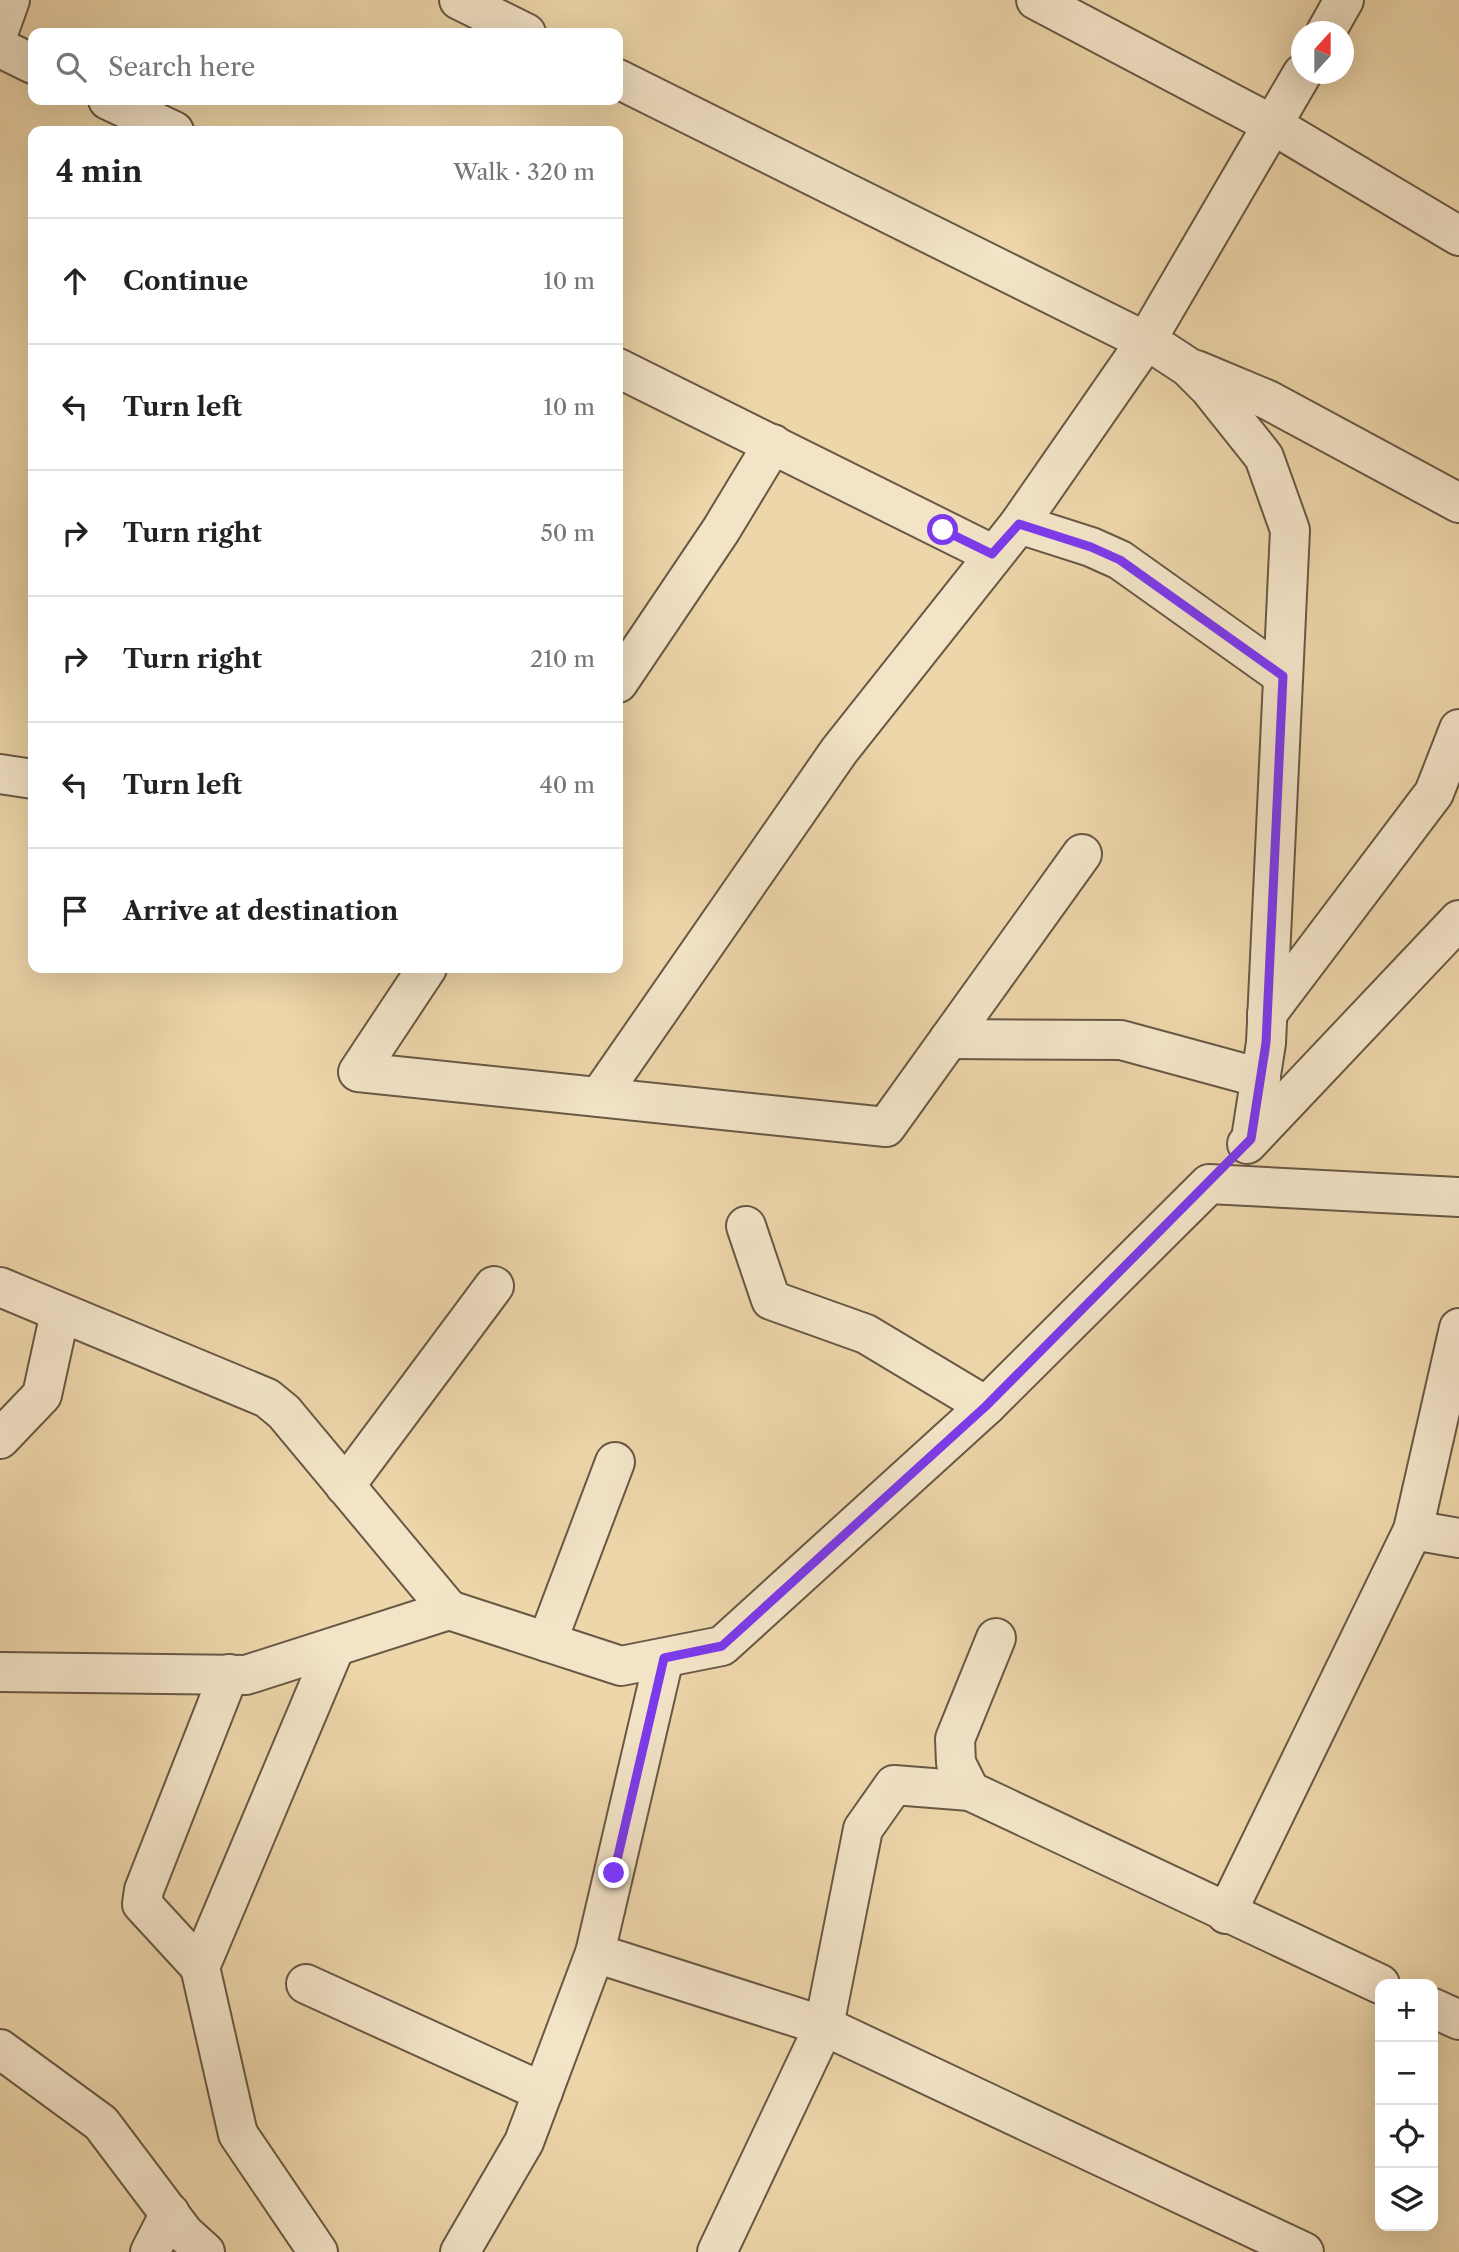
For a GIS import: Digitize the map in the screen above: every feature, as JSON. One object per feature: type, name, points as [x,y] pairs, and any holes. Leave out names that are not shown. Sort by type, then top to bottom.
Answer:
[{"type":"street","points":[[0,28],[10,0]]},
{"type":"street","points":[[459,0],[516,28]]},
{"type":"street","points":[[1035,0],[1273,125],[1459,236]]},
{"type":"street","points":[[1332,21],[1344,0]]},
{"type":"street","points":[[0,48],[28,62]]},
{"type":"street","points":[[623,81],[1146,341],[1188,367],[1268,400],[1459,503]]},
{"type":"street","points":[[599,1097],[839,751],[992,554],[1019,524],[1146,341],[1296,84]]},
{"type":"street","points":[[119,105],[163,126]]},
{"type":"street","points":[[1188,367],[1209,388],[1265,457],[1290,530],[1267,1014],[1261,1078],[1251,1139]]},
{"type":"street","points":[[623,370],[992,554]]},
{"type":"street","points":[[623,676],[721,530],[773,444]]},
{"type":"street","points":[[1019,524],[1091,547],[1120,560],[1283,676]]},
{"type":"street","points":[[1267,1014],[1434,793],[1459,729]]},
{"type":"street","points":[[0,774],[28,778]]},
{"type":"street","points":[[424,973],[358,1072],[886,1127],[1082,855]]},
{"type":"street","points":[[0,1287],[267,1398],[284,1412],[449,1610],[621,1666],[722,1646],[986,1406],[1209,1184],[1459,920]]},
{"type":"street","points":[[949,1039],[1121,1040],[1143,1043],[1261,1078]]},
{"type":"street","points":[[1209,1184],[1459,1198]]},
{"type":"street","points":[[746,1226],[771,1300],[866,1334],[986,1406]]},
{"type":"street","points":[[345,1486],[494,1286]]},
{"type":"street","points":[[0,1439],[42,1395],[60,1313]]},
{"type":"street","points":[[1226,1914],[1413,1530],[1459,1328]]},
{"type":"street","points":[[547,1642],[615,1462]]},
{"type":"street","points":[[1413,1530],[1459,1538]]},
{"type":"street","points":[[0,1672],[247,1675],[449,1610]]},
{"type":"street","points":[[970,1791],[956,1763],[955,1738],[996,1638]]},
{"type":"street","points":[[200,1967],[335,1647]]},
{"type":"street","points":[[460,2252],[524,2142],[595,1953],[664,1658]]},
{"type":"street","points":[[229,1674],[144,1890],[142,1904],[200,1967],[238,2134],[318,2252]]},
{"type":"street","points":[[717,2252],[824,2026],[863,1829],[894,1785],[970,1791],[1226,1914],[1375,1982]]},
{"type":"street","points":[[595,1953],[824,2026],[1304,2252]]},
{"type":"street","points":[[306,1984],[543,2092]]},
{"type":"street","points":[[1438,2010],[1459,2020]]},
{"type":"street","points":[[0,2049],[101,2123],[184,2233],[205,2252]]},
{"type":"street","points":[[150,2252],[170,2213]]},
{"type":"route","points":[[614,1873],[664,1658],[722,1646],[986,1406],[1251,1139],[1266,1043],[1283,676],[1105,552],[1019,524],[992,554],[943,530]]}]
